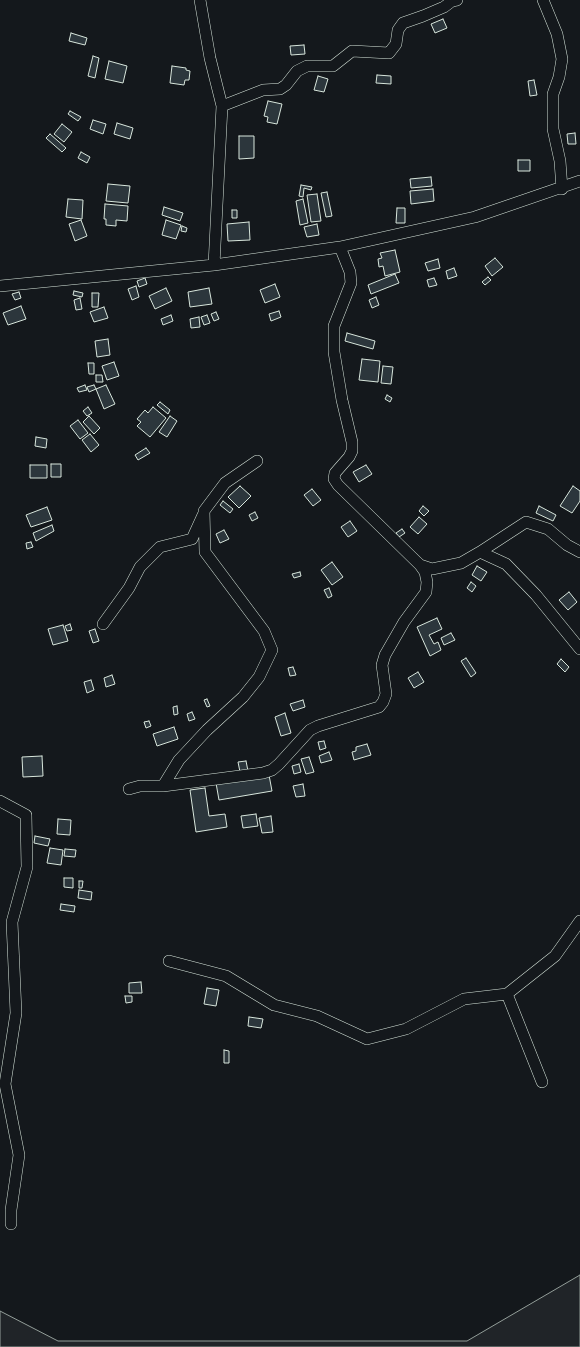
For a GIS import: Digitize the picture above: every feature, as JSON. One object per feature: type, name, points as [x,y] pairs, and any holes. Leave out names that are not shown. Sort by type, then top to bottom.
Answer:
[{"type":"street","points":[[200,0],[210,58],[222,106],[214,265]]},
{"type":"street","points":[[222,106],[263,90],[280,89],[286,85],[297,71],[307,66],[333,66],[352,51],[390,53],[396,44],[398,30],[403,23],[423,16],[444,7],[452,1],[457,0]]},
{"type":"street","points":[[543,0],[557,34],[562,59],[559,77],[553,94],[553,129],[560,161],[562,189]]},
{"type":"street","points":[[0,286],[214,265],[340,247],[475,217],[562,189],[580,181]]},
{"type":"street","points":[[129,789],[140,786],[163,786],[263,773],[272,770],[279,764],[310,730],[379,706],[383,702],[386,694],[382,665],[385,655],[404,622],[426,592],[426,577],[420,565],[338,485],[334,479],[335,473],[349,457],[352,442],[342,400],[334,352],[334,326],[351,283],[350,272],[340,247]]},
{"type":"street","points":[[103,624],[129,588],[140,567],[160,547],[192,539],[204,511],[225,483],[257,461]]},
{"type":"street","points":[[163,786],[179,760],[243,697],[259,677],[272,650],[264,631],[205,552],[204,511]]},
{"type":"street","points":[[420,565],[432,569],[461,563],[526,522],[548,529],[567,545],[580,552]]},
{"type":"street","points":[[480,552],[506,564],[536,595],[580,649]]},
{"type":"street","points":[[0,801],[26,815],[27,867],[12,922],[16,1013],[5,1084],[19,1155],[11,1210],[11,1224]]},
{"type":"street","points":[[169,961],[226,976],[274,1004],[317,1016],[367,1039],[406,1029],[464,999],[507,994],[555,956],[580,921]]},
{"type":"street","points":[[507,994],[542,1082]]},
{"type":"shaded area","points":[[580,1275],[580,1347],[0,1347],[0,1311],[58,1341],[467,1341]]},
{"type":"building","points":[[443,19],[447,28],[435,33],[431,24]]},
{"type":"building","points":[[71,33],[87,38],[85,45],[69,41]]},
{"type":"building","points":[[304,45],[305,54],[291,55],[290,46]]},
{"type":"building","points":[[93,56],[99,58],[95,78],[88,76]]},
{"type":"building","points":[[109,61],[127,66],[123,83],[105,79]]},
{"type":"building","points":[[172,66],[186,68],[186,70],[190,71],[189,80],[185,80],[184,85],[170,83]]},
{"type":"building","points":[[377,75],[391,76],[391,84],[376,83]]},
{"type":"building","points":[[318,76],[328,79],[324,92],[314,90]]},
{"type":"building","points":[[534,80],[537,95],[530,96],[528,81]]},
{"type":"building","points":[[268,101],[282,104],[277,124],[267,122],[268,117],[264,116]]},
{"type":"building","points":[[70,111],[81,117],[78,121],[68,114]]},
{"type":"building","points":[[93,120],[106,124],[103,134],[90,129]]},
{"type":"building","points":[[117,123],[133,128],[130,139],[114,134]]},
{"type":"building","points":[[62,124],[72,132],[64,142],[54,134]]},
{"type":"building","points":[[575,133],[576,144],[568,144],[567,134]]},
{"type":"building","points":[[50,134],[66,148],[62,152],[46,138]]},
{"type":"building","points":[[239,136],[254,136],[254,158],[239,159]]},
{"type":"building","points":[[81,152],[90,157],[87,163],[78,158]]},
{"type":"building","points":[[518,160],[530,160],[530,171],[518,171]]},
{"type":"building","points":[[431,177],[432,186],[411,188],[410,179]]},
{"type":"building","points":[[108,184],[130,186],[128,203],[106,201]]},
{"type":"building","points":[[301,185],[312,187],[311,190],[304,188],[303,197],[299,196]]},
{"type":"building","points":[[433,189],[434,201],[411,204],[410,191]]},
{"type":"building","points":[[327,192],[332,216],[326,217],[321,193]]},
{"type":"building","points":[[317,194],[321,221],[311,222],[307,195]]},
{"type":"building","points":[[68,199],[83,200],[82,219],[66,217]]},
{"type":"building","points":[[303,199],[308,223],[300,225],[296,201]]},
{"type":"building","points":[[105,204],[128,206],[127,221],[116,220],[116,226],[106,225],[106,219],[104,219]]},
{"type":"building","points":[[164,207],[183,213],[180,221],[162,215]]},
{"type":"building","points":[[397,208],[405,208],[405,223],[396,223]]},
{"type":"building","points":[[232,210],[237,210],[237,218],[232,218]]},
{"type":"building","points":[[81,220],[87,236],[75,241],[69,224]]},
{"type":"building","points":[[166,220],[181,225],[176,239],[162,235]]},
{"type":"building","points":[[249,222],[250,240],[228,241],[227,224]]},
{"type":"building","points":[[317,224],[319,235],[307,237],[304,227]]},
{"type":"building","points":[[182,226],[187,228],[186,232],[181,231]]},
{"type":"building","points":[[395,250],[400,272],[385,276],[383,266],[379,267],[378,259],[382,258],[380,253]]},
{"type":"building","points":[[495,258],[503,267],[492,276],[485,266]]},
{"type":"building","points":[[438,259],[440,268],[428,271],[425,263]]},
{"type":"building","points":[[454,268],[457,276],[448,279],[446,271]]},
{"type":"building","points":[[395,274],[399,283],[371,294],[368,285]]},
{"type":"building","points":[[488,277],[491,280],[485,285],[482,282]]},
{"type":"building","points":[[145,278],[147,284],[139,287],[137,281]]},
{"type":"building","points":[[434,278],[437,285],[429,287],[427,280]]},
{"type":"building","points":[[275,284],[280,297],[265,303],[260,290]]},
{"type":"building","points":[[136,286],[139,297],[132,300],[128,289]]},
{"type":"building","points":[[166,288],[172,301],[155,309],[149,296]]},
{"type":"building","points":[[209,288],[212,304],[190,307],[188,292]]},
{"type":"building","points":[[74,291],[83,293],[82,297],[73,295]]},
{"type":"building","points":[[19,292],[21,298],[15,300],[12,294]]},
{"type":"building","points":[[92,293],[99,293],[98,307],[92,307]]},
{"type":"building","points":[[376,297],[379,305],[372,308],[369,300]]},
{"type":"building","points":[[80,298],[82,309],[76,310],[74,300]]},
{"type":"building","points":[[21,306],[26,319],[8,325],[3,313]]},
{"type":"building","points":[[104,307],[108,318],[94,322],[90,312]]},
{"type":"building","points":[[279,311],[281,317],[271,321],[269,314]]},
{"type":"building","points":[[216,312],[219,319],[214,321],[211,314]]},
{"type":"building","points":[[171,315],[173,321],[163,325],[161,319]]},
{"type":"building","points":[[207,315],[210,323],[204,325],[201,317]]},
{"type":"building","points":[[199,317],[200,327],[191,328],[190,319]]},
{"type":"building","points":[[347,333],[375,341],[373,349],[345,341]]},
{"type":"building","points":[[108,339],[110,355],[97,357],[95,341]]},
{"type":"building","points":[[362,359],[380,361],[378,382],[359,380]]},
{"type":"building","points":[[114,362],[119,376],[107,380],[102,366]]},
{"type":"building","points":[[88,363],[94,363],[94,374],[89,374]]},
{"type":"building","points":[[383,366],[393,367],[391,384],[381,383]]},
{"type":"building","points":[[96,375],[102,375],[103,382],[96,382]]},
{"type":"building","points":[[85,385],[87,390],[79,392],[77,388]]},
{"type":"building","points":[[94,385],[96,389],[89,392],[87,387]]},
{"type":"building","points":[[106,385],[115,404],[104,409],[96,389]]},
{"type":"building","points":[[387,395],[392,398],[390,402],[385,399]]},
{"type":"building","points":[[160,402],[170,410],[168,414],[157,405]]},
{"type":"building","points":[[88,407],[92,413],[87,416],[83,411]]},
{"type":"building","points":[[153,407],[166,418],[150,437],[137,426],[141,422],[137,419],[145,410],[148,413]]},
{"type":"building","points":[[89,416],[100,428],[94,434],[83,422]]},
{"type":"building","points":[[170,416],[177,421],[167,437],[159,432]]},
{"type":"building","points":[[78,420],[88,433],[80,439],[70,426]]},
{"type":"building","points":[[90,434],[99,445],[91,452],[82,440]]},
{"type":"building","points":[[36,437],[47,439],[46,448],[35,446]]},
{"type":"building","points":[[146,448],[150,453],[138,460],[135,455]]},
{"type":"building","points":[[51,464],[61,464],[61,477],[51,477]]},
{"type":"building","points":[[30,465],[47,465],[47,478],[30,478]]},
{"type":"building","points":[[366,465],[372,474],[359,482],[353,472]]},
{"type":"building","points":[[240,486],[251,496],[239,508],[228,497]]},
{"type":"building","points":[[573,486],[580,491],[580,501],[572,513],[560,506]]},
{"type":"building","points":[[312,489],[321,500],[313,506],[304,495]]},
{"type":"building","points":[[223,501],[233,509],[230,513],[220,505]]},
{"type":"building","points":[[423,506],[429,511],[424,516],[419,511]]},
{"type":"building","points":[[539,506],[556,515],[553,521],[536,513]]},
{"type":"building","points":[[47,507],[52,520],[31,527],[26,515]]},
{"type":"building","points":[[255,512],[258,518],[252,521],[249,515]]},
{"type":"building","points":[[419,517],[427,524],[418,534],[410,527]]},
{"type":"building","points":[[350,521],[357,531],[348,537],[341,527]]},
{"type":"building","points":[[52,525],[54,531],[36,541],[33,533]]},
{"type":"building","points":[[402,529],[405,533],[399,537],[396,533]]},
{"type":"building","points":[[224,530],[229,539],[220,543],[216,534]]},
{"type":"building","points":[[31,542],[33,547],[27,549],[26,543]]},
{"type":"building","points":[[332,562],[343,577],[332,585],[321,570]]},
{"type":"building","points":[[477,566],[487,572],[481,581],[472,575]]},
{"type":"building","points":[[300,572],[301,576],[294,578],[292,574]]},
{"type":"building","points":[[471,582],[476,586],[472,592],[467,588]]},
{"type":"building","points":[[329,588],[332,596],[328,598],[324,590]]},
{"type":"building","points":[[569,592],[577,602],[568,610],[559,600]]},
{"type":"building","points":[[437,618],[442,629],[429,635],[434,644],[438,642],[441,650],[430,656],[417,627]]},
{"type":"building","points":[[70,624],[72,630],[67,631],[65,626]]},
{"type":"building","points":[[63,625],[68,641],[53,645],[48,629]]},
{"type":"building","points":[[95,629],[99,641],[93,643],[89,631]]},
{"type":"building","points":[[451,633],[455,640],[444,645],[441,638]]},
{"type":"building","points":[[466,658],[476,673],[471,677],[461,661]]},
{"type":"building","points":[[561,659],[569,667],[565,672],[557,664]]},
{"type":"building","points":[[293,667],[296,675],[290,676],[288,668]]},
{"type":"building","points":[[418,672],[424,682],[414,688],[408,678]]},
{"type":"building","points":[[112,675],[115,684],[106,687],[104,678]]},
{"type":"building","points":[[91,680],[94,690],[87,693],[84,682]]},
{"type":"building","points":[[207,699],[210,706],[207,707],[204,700]]},
{"type":"building","points":[[303,700],[305,707],[293,711],[290,704]]},
{"type":"building","points":[[177,706],[178,714],[174,715],[173,707]]},
{"type":"building","points":[[192,712],[195,719],[189,721],[187,714]]},
{"type":"building","points":[[285,713],[291,733],[281,736],[275,717]]},
{"type":"building","points":[[149,721],[151,726],[146,728],[144,722]]},
{"type":"building","points":[[174,727],[178,739],[157,746],[153,734]]},
{"type":"building","points":[[324,741],[326,748],[320,750],[318,742]]},
{"type":"building","points":[[367,744],[371,755],[354,760],[352,752],[356,751],[356,747]]},
{"type":"building","points":[[329,752],[332,760],[321,763],[319,756]]},
{"type":"building","points":[[42,756],[43,776],[23,777],[22,757]]},
{"type":"building","points":[[309,757],[314,772],[306,774],[301,759]]},
{"type":"building","points":[[246,761],[248,771],[240,772],[238,762]]},
{"type":"building","points":[[299,764],[301,772],[294,774],[292,766]]},
{"type":"building","points":[[269,775],[272,791],[219,800],[216,783]]},
{"type":"building","points":[[303,784],[305,796],[296,797],[293,786]]},
{"type":"building","points":[[205,788],[209,816],[225,814],[227,827],[196,832],[190,790]]},
{"type":"building","points":[[256,814],[258,826],[243,828],[241,816]]},
{"type":"building","points":[[271,816],[273,832],[262,833],[259,818]]},
{"type":"building","points":[[58,819],[71,820],[70,835],[57,834]]},
{"type":"building","points":[[35,836],[50,839],[48,846],[34,843]]},
{"type":"building","points":[[50,848],[63,850],[61,865],[47,863]]},
{"type":"building","points":[[65,849],[76,850],[75,857],[64,856]]},
{"type":"building","points":[[64,878],[73,878],[73,888],[64,887]]},
{"type":"building","points":[[79,881],[83,881],[82,888],[79,888]]},
{"type":"building","points":[[79,890],[92,892],[91,900],[78,898]]},
{"type":"building","points":[[61,904],[75,906],[74,912],[60,910]]},
{"type":"building","points":[[141,982],[142,993],[129,993],[129,983]]},
{"type":"building","points":[[207,988],[219,990],[216,1006],[204,1004]]},
{"type":"building","points":[[125,996],[132,996],[132,1002],[126,1003]]},
{"type":"building","points":[[249,1017],[263,1019],[261,1028],[248,1026]]},
{"type":"building","points":[[224,1050],[229,1051],[229,1063],[224,1063]]}]
